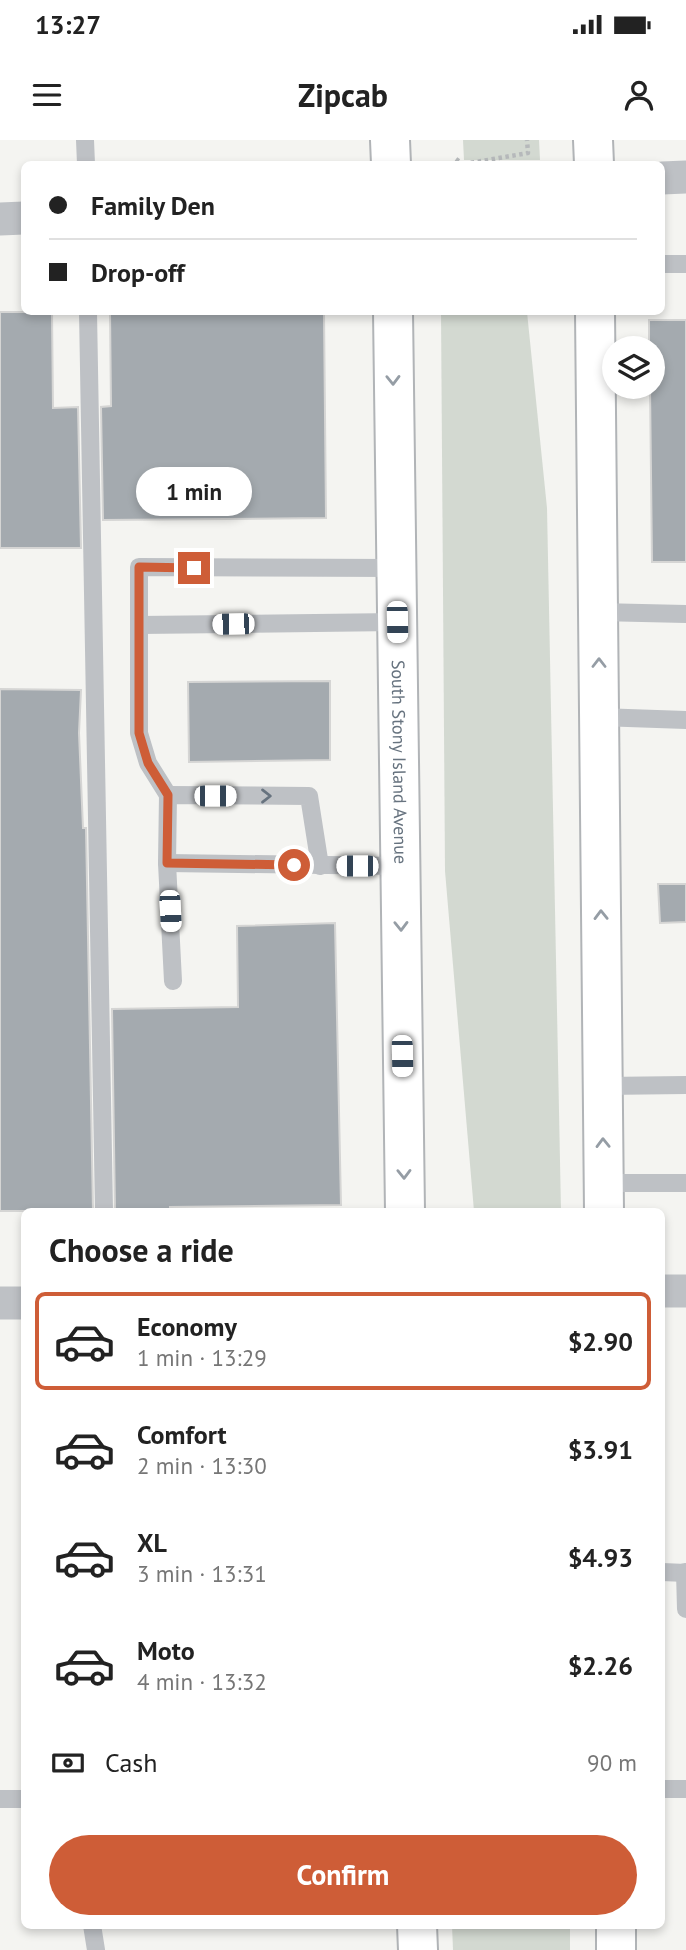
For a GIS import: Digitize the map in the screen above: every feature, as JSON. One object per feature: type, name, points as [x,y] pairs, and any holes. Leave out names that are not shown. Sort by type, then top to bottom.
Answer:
[{"type":"highway","points":[[390,140],[391,161]]},
{"type":"highway","points":[[593,140],[594,161]]},
{"type":"highway","name":"South Stony Island Avenue","points":[[393,315],[405,1208]]},
{"type":"highway","points":[[595,315],[603,1197]]},
{"type":"highway","points":[[417,1929],[418,1950]]},
{"type":"highway","points":[[616,1929],[616,1950]]},
{"type":"street","points":[[665,178],[686,177]]},
{"type":"street","points":[[0,219],[21,218]]},
{"type":"street","points":[[665,1291],[686,1291]]},
{"type":"street","points":[[0,1303],[21,1303]]},
{"type":"lane","points":[[85,140],[86,161]]},
{"type":"lane","points":[[665,264],[686,264]]},
{"type":"lane","points":[[88,315],[104,1208]]},
{"type":"lane","points":[[173,981],[167,863],[168,795],[148,763],[139,733],[139,567],[396,568]]},
{"type":"lane","points":[[598,612],[686,614]]},
{"type":"lane","points":[[139,625],[397,622]]},
{"type":"lane","points":[[599,717],[686,720]]},
{"type":"lane","points":[[168,795],[309,796],[320,866]]},
{"type":"lane","points":[[167,863],[400,866]]},
{"type":"lane","points":[[603,1086],[686,1085]]},
{"type":"lane","points":[[603,1197],[686,1183]]},
{"type":"lane","points":[[665,1572],[685,1573],[686,1609]]},
{"type":"lane","points":[[665,1789],[686,1789]]},
{"type":"lane","points":[[0,1798],[21,1799]]},
{"type":"lane","points":[[93,1929],[96,1950]]},
{"type":"path","points":[[481,161],[528,153],[527,140]]},
{"type":"shaded area","points":[[463,140],[539,140],[540,160],[464,160]]},
{"type":"shaded area","points":[[441,315],[527,315],[547,508],[561,1208],[474,1208],[445,871]]},
{"type":"shaded area","points":[[452,1929],[570,1929],[570,1950],[453,1950]]},
{"type":"building","points":[[0,312],[52,315],[53,408],[78,407],[81,548],[0,548]]},
{"type":"building","points":[[110,315],[324,315],[326,518],[103,520],[101,407],[111,406]]},
{"type":"building","points":[[649,320],[686,320],[686,562],[652,562],[650,399],[665,399],[665,336],[649,336]]},
{"type":"building","points":[[330,681],[330,760],[189,762],[188,682]]},
{"type":"building","points":[[0,689],[81,690],[79,733],[83,828],[86,828],[93,1208],[21,1208],[21,1211],[0,1211]]},
{"type":"building","points":[[658,884],[686,884],[686,922],[660,923]]},
{"type":"building","points":[[335,923],[341,1205],[115,1208],[112,1009],[238,1007],[237,926]]},
{"type":"route","points":[[194,568],[139,567],[139,733],[148,763],[168,795],[167,863],[294,865]]}]
